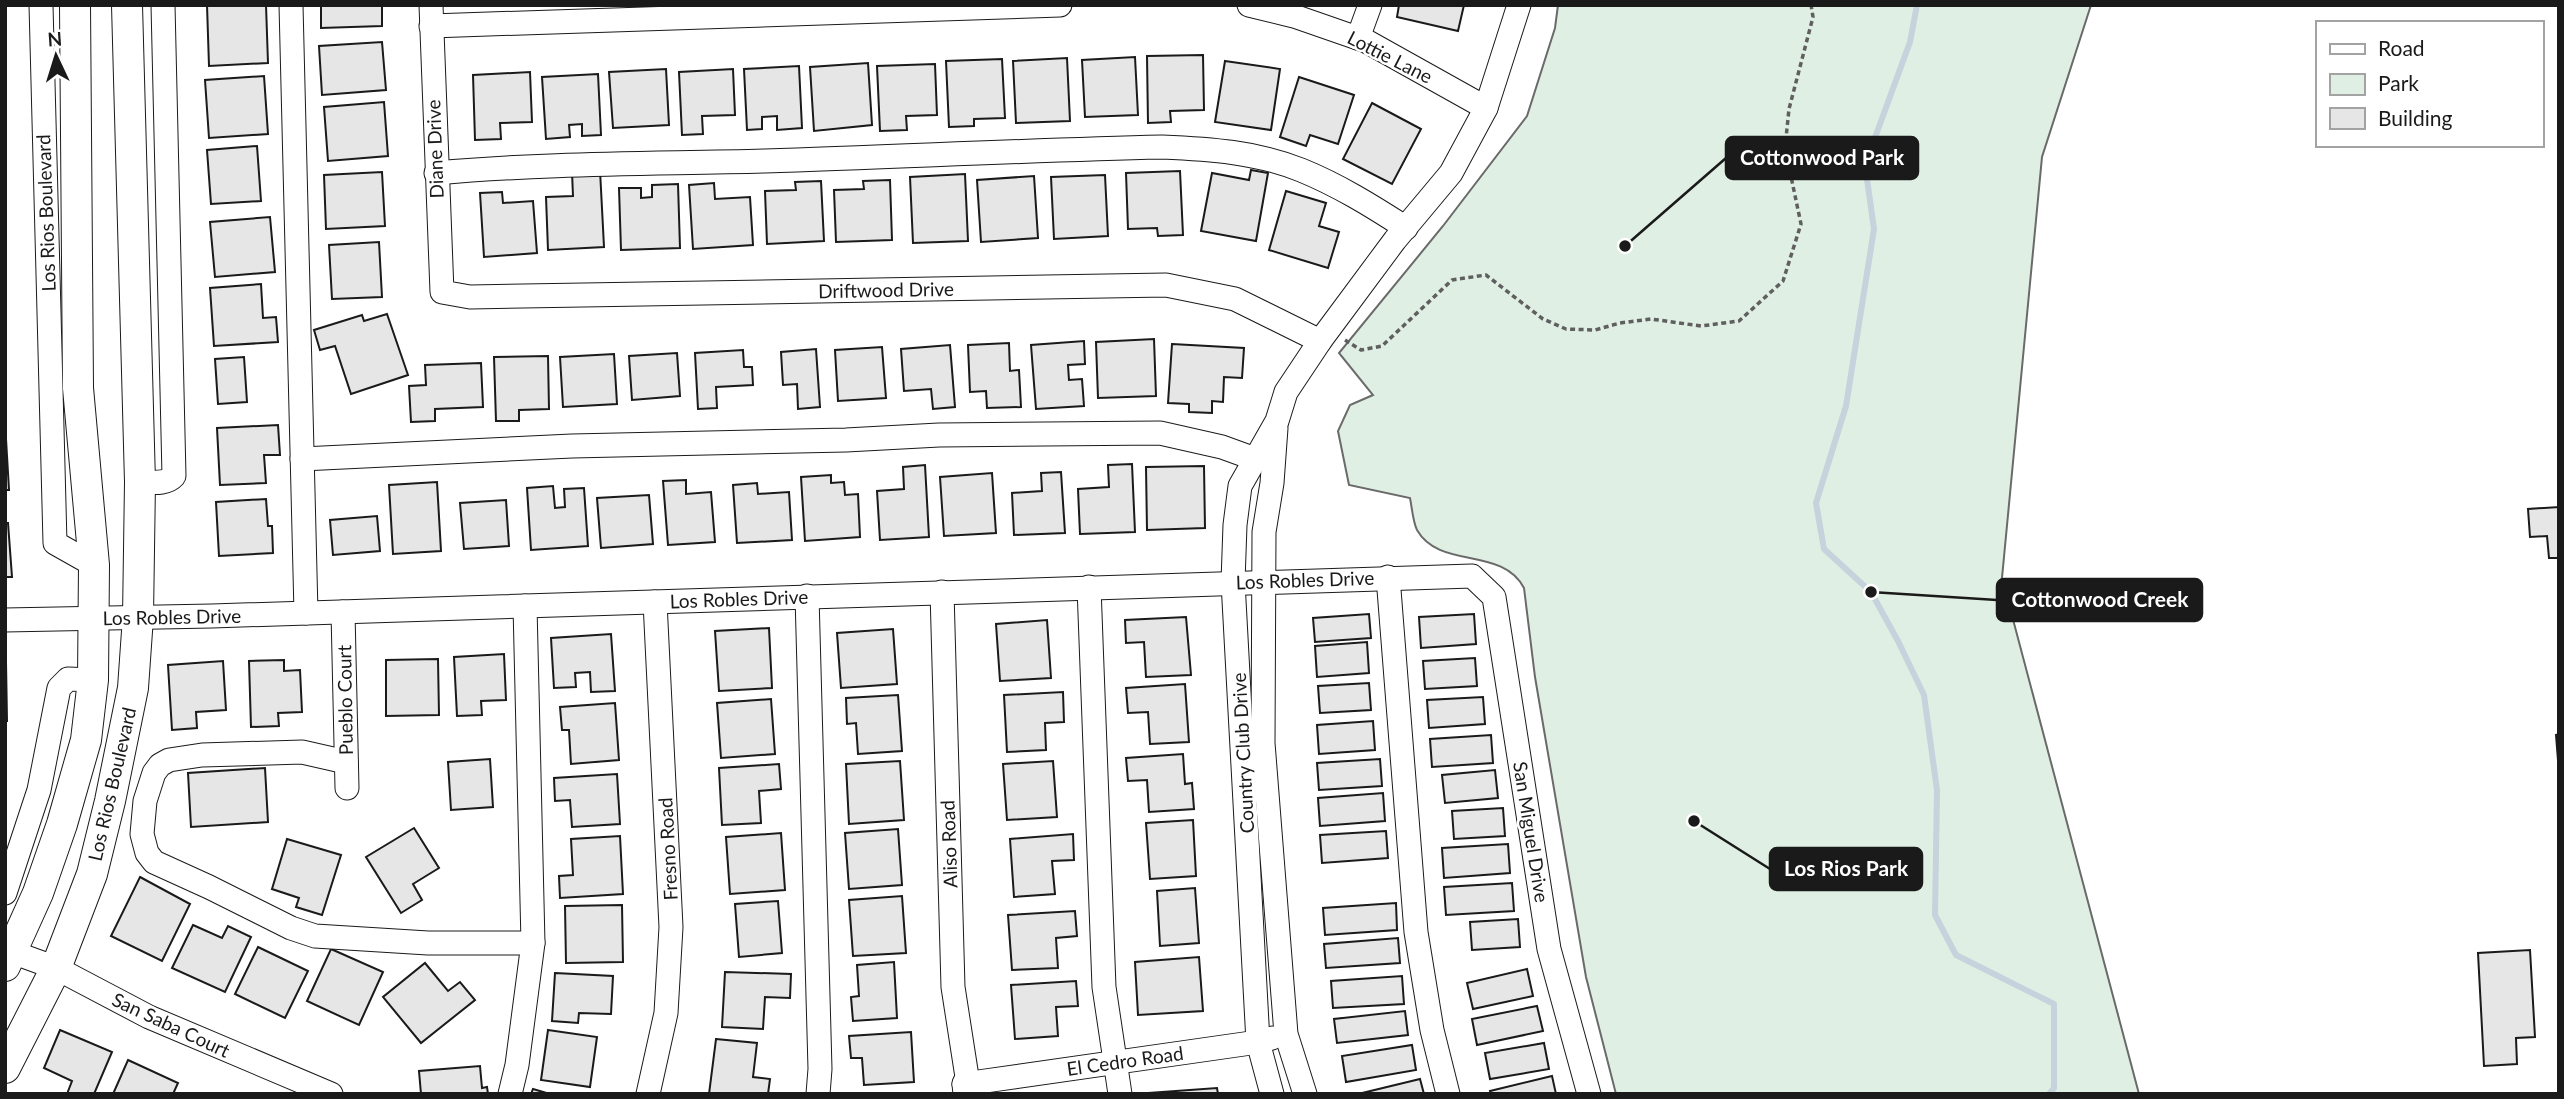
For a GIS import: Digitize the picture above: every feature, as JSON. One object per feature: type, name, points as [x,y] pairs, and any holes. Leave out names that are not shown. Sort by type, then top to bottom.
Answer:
[{"type":"main road","name":"Los Rios Boulevard","points":[[9,959],[38,894],[62,824],[86,740],[93,680],[94,565],[78,388],[75,5]]},
{"type":"main road","name":"Los Rios Boulevard","points":[[5,1068],[56,968],[92,874],[133,688],[138,617],[140,482],[127,5]]},
{"type":"street","name":"Los Rios Boulevard","points":[[41,5],[55,543],[94,565]]},
{"type":"street","points":[[140,482],[170,480],[174,476],[163,5]]},
{"type":"street","points":[[291,5],[306,613]]},
{"type":"street","points":[[431,15],[1060,5]]},
{"type":"street","name":"Lottie Lane","points":[[1249,5],[1294,16],[1357,38],[1486,108]]},
{"type":"street","points":[[1357,38],[1370,5]]},
{"type":"street","name":"Country Club Drive","points":[[1305,1094],[1286,1034],[1264,743],[1264,532],[1272,483],[1277,421],[1286,391],[1324,335],[1451,173],[1486,108],[1520,5]]},
{"type":"street","name":"Diane Drive","points":[[431,15],[442,292]]},
{"type":"street","points":[[436,173],[512,166],[802,160],[1162,147],[1211,149],[1262,158],[1301,170],[1366,202],[1406,228]]},
{"type":"street","name":"Driftwood Drive","points":[[442,292],[471,297],[1166,285],[1235,299],[1324,335]]},
{"type":"street","name":"Country Club Drive","points":[[1272,1094],[1258,1042],[1233,582],[1235,525],[1240,486],[1277,421]]},
{"type":"street","points":[[302,458],[559,446],[846,440],[939,435],[1160,433],[1222,447],[1255,459]]},
{"type":"street","name":"Los Robles Drive","points":[[5,620],[343,612],[1472,576]]},
{"type":"street","name":"San Miguel Drive","points":[[1472,576],[1494,597],[1549,949],[1588,1094]]},
{"type":"street","points":[[1388,577],[1416,932],[1433,1030],[1448,1094]]},
{"type":"street","points":[[1089,587],[1103,975],[1120,1094]]},
{"type":"street","name":"Aliso Road","points":[[942,592],[953,987],[967,1077],[964,1089]]},
{"type":"street","points":[[807,597],[820,1069],[818,1094]]},
{"type":"street","name":"Fresno Road","points":[[648,1094],[666,1013],[671,927],[655,602]]},
{"type":"street","points":[[510,1094],[517,1065],[533,943],[525,606]]},
{"type":"street","name":"Pueblo Court","points":[[343,612],[347,788]]},
{"type":"street","points":[[5,893],[39,790],[59,688],[68,679],[93,680]]},
{"type":"street","points":[[346,762],[302,752],[202,755],[169,760],[153,773],[145,801],[142,827],[147,853],[154,862],[291,928],[315,936],[428,943],[533,943]]},
{"type":"street","name":"San Saba Court","points":[[9,959],[56,968],[149,1017],[331,1094]]},
{"type":"street","name":"El Cedro Road","points":[[964,1089],[1258,1042],[1286,1034]]},
{"type":"path","points":[[1324,335],[1361,350],[1382,346],[1452,281],[1486,275],[1543,319],[1566,329],[1595,330],[1651,319],[1700,327],[1739,321],[1783,281],[1801,224],[1785,148],[1789,109],[1813,17],[1811,5]]},
{"type":"green space","points":[[1558,5],[2091,5],[2042,157],[2002,578],[2139,1094],[1616,1094],[1586,977],[1535,677],[1524,588],[1514,575],[1501,567],[1440,550],[1427,542],[1417,530],[1410,498],[1349,485],[1338,431],[1350,405],[1373,395],[1339,353],[1443,226],[1527,116],[1555,28]]},
{"type":"building","points":[[207,5],[266,5],[268,63],[209,66]]},
{"type":"building","points":[[321,5],[382,5],[382,26],[321,28]]},
{"type":"building","points":[[1399,5],[1464,5],[1458,31],[1397,17]]},
{"type":"building","points":[[382,42],[386,90],[322,95],[319,46]]},
{"type":"building","points":[[1203,55],[1204,110],[1170,111],[1171,122],[1148,123],[1147,56]]},
{"type":"building","points":[[1135,57],[1138,115],[1085,117],[1082,60]]},
{"type":"building","points":[[1067,58],[1070,121],[1016,123],[1013,61]]},
{"type":"building","points":[[1002,59],[1005,118],[974,119],[974,126],[949,127],[946,61]]},
{"type":"building","points":[[1225,61],[1280,69],[1271,130],[1215,122]]},
{"type":"building","points":[[868,63],[872,125],[814,131],[810,67]]},
{"type":"building","points":[[935,64],[937,115],[906,116],[907,130],[880,131],[877,66]]},
{"type":"building","points":[[799,66],[802,128],[777,130],[777,116],[762,117],[762,129],[747,130],[744,69]]},
{"type":"building","points":[[666,69],[669,125],[613,128],[609,72]]},
{"type":"building","points":[[733,69],[735,115],[702,116],[703,134],[682,135],[679,72]]},
{"type":"building","points":[[530,72],[532,122],[500,123],[501,139],[475,140],[473,75]]},
{"type":"building","points":[[598,74],[601,135],[582,136],[582,124],[569,125],[570,137],[546,139],[542,77]]},
{"type":"building","points":[[264,76],[268,134],[209,138],[205,80]]},
{"type":"building","points":[[1299,77],[1354,95],[1338,144],[1310,135],[1306,146],[1280,137]]},
{"type":"building","points":[[384,102],[388,156],[328,161],[324,107]]},
{"type":"building","points":[[1372,103],[1421,129],[1392,184],[1343,159]]},
{"type":"building","points":[[257,146],[261,201],[211,204],[207,150]]},
{"type":"building","points":[[600,170],[604,247],[548,250],[546,197],[573,196],[572,172]]},
{"type":"building","points":[[1251,170],[1268,173],[1256,241],[1201,231],[1212,173],[1249,180]]},
{"type":"building","points":[[1180,171],[1183,235],[1158,236],[1157,228],[1128,229],[1126,173]]},
{"type":"building","points":[[382,172],[385,226],[326,229],[324,175]]},
{"type":"building","points":[[965,174],[968,241],[913,243],[910,177]]},
{"type":"building","points":[[1105,175],[1108,236],[1054,239],[1051,177]]},
{"type":"building","points":[[1034,176],[1038,238],[981,242],[977,180]]},
{"type":"building","points":[[890,180],[892,240],[836,242],[834,190],[864,189],[863,181]]},
{"type":"building","points":[[821,181],[824,241],[767,244],[765,191],[796,190],[795,182]]},
{"type":"building","points":[[714,183],[715,199],[750,197],[753,245],[693,249],[689,185]]},
{"type":"building","points":[[678,184],[680,248],[621,250],[619,188],[641,188],[641,198],[652,197],[652,185]]},
{"type":"building","points":[[1286,191],[1326,203],[1319,226],[1339,232],[1328,268],[1269,250]]},
{"type":"building","points":[[502,192],[503,203],[533,201],[537,253],[484,257],[480,193]]},
{"type":"building","points":[[270,217],[275,272],[215,277],[210,222]]},
{"type":"building","points":[[379,242],[382,297],[332,299],[329,245]]},
{"type":"building","points":[[261,284],[263,318],[276,317],[278,342],[214,346],[210,288]]},
{"type":"building","points":[[387,314],[408,375],[351,394],[335,346],[320,350],[314,330],[362,315],[364,321]]},
{"type":"building","points":[[1154,339],[1156,396],[1098,398],[1096,342]]},
{"type":"building","points":[[1084,341],[1085,364],[1068,365],[1069,380],[1082,379],[1084,406],[1036,409],[1031,345]]},
{"type":"building","points":[[1009,343],[1010,371],[1019,370],[1021,407],[987,408],[986,391],[970,392],[968,345]]},
{"type":"building","points":[[1172,344],[1244,348],[1242,378],[1224,377],[1223,402],[1212,401],[1212,413],[1189,412],[1189,404],[1168,403]]},
{"type":"building","points":[[950,345],[955,407],[933,409],[931,389],[904,391],[901,349]]},
{"type":"building","points":[[882,347],[886,398],[838,401],[835,350]]},
{"type":"building","points":[[816,349],[820,407],[798,409],[797,384],[783,385],[781,352]]},
{"type":"building","points":[[743,350],[744,367],[752,367],[753,385],[716,387],[717,408],[698,409],[695,353]]},
{"type":"building","points":[[677,353],[680,396],[632,400],[629,356]]},
{"type":"building","points":[[614,354],[617,404],[563,407],[560,357]]},
{"type":"building","points":[[548,356],[549,409],[519,410],[519,421],[496,421],[494,357]]},
{"type":"building","points":[[244,357],[247,402],[218,404],[215,359]]},
{"type":"building","points":[[481,363],[483,407],[435,409],[435,421],[411,422],[409,386],[426,385],[425,365]]},
{"type":"building","points":[[5,422],[9,490],[5,490]]},
{"type":"building","points":[[278,425],[280,455],[264,455],[266,483],[220,485],[217,428]]},
{"type":"building","points":[[1132,464],[1135,532],[1080,534],[1078,489],[1109,487],[1108,465]]},
{"type":"building","points":[[925,465],[929,537],[880,540],[877,491],[904,489],[903,467]]},
{"type":"building","points":[[1204,466],[1205,528],[1147,530],[1146,467]]},
{"type":"building","points":[[1061,472],[1065,533],[1014,535],[1012,493],[1042,491],[1041,473]]},
{"type":"building","points":[[992,473],[996,533],[944,536],[940,477]]},
{"type":"building","points":[[831,475],[831,483],[844,482],[845,495],[858,494],[860,537],[805,541],[801,477]]},
{"type":"building","points":[[686,480],[686,494],[711,492],[715,542],[668,545],[663,481]]},
{"type":"building","points":[[437,482],[441,551],[393,554],[389,485]]},
{"type":"building","points":[[757,483],[758,494],[789,492],[792,540],[737,543],[733,485]]},
{"type":"building","points":[[553,486],[555,508],[565,507],[564,489],[584,488],[588,546],[531,550],[527,488]]},
{"type":"building","points":[[649,495],[653,544],[601,548],[597,498]]},
{"type":"building","points":[[266,499],[268,526],[272,526],[273,553],[219,556],[216,502]]},
{"type":"building","points":[[506,500],[509,546],[464,549],[460,503]]},
{"type":"building","points":[[2559,507],[2559,558],[2549,558],[2547,536],[2530,537],[2528,509]]},
{"type":"building","points":[[377,516],[380,551],[333,555],[330,520]]},
{"type":"building","points":[[5,523],[8,523],[12,577],[5,577]]},
{"type":"building","points":[[1369,614],[1371,638],[1315,642],[1313,618]]},
{"type":"building","points":[[1474,614],[1476,644],[1421,648],[1419,617]]},
{"type":"building","points":[[1186,617],[1191,675],[1146,677],[1144,642],[1126,643],[1125,620]]},
{"type":"building","points":[[1047,620],[1051,678],[1000,681],[996,624]]},
{"type":"building","points":[[769,628],[772,688],[719,691],[715,631]]},
{"type":"building","points":[[893,629],[897,684],[841,688],[837,633]]},
{"type":"building","points":[[611,634],[615,691],[591,692],[590,672],[575,673],[576,687],[554,688],[551,638]]},
{"type":"building","points":[[1367,642],[1369,673],[1317,677],[1315,646]]},
{"type":"building","points":[[504,654],[506,700],[481,701],[482,715],[457,716],[454,657]]},
{"type":"building","points":[[1475,658],[1477,686],[1425,689],[1423,661]]},
{"type":"building","points":[[438,659],[439,715],[386,716],[386,660]]},
{"type":"building","points":[[284,660],[284,671],[300,670],[302,712],[278,713],[279,726],[251,727],[249,661]]},
{"type":"building","points":[[223,661],[226,710],[196,712],[197,728],[172,730],[168,665]]},
{"type":"building","points":[[6,662],[7,721],[5,721]]},
{"type":"building","points":[[1369,683],[1371,710],[1320,713],[1318,686]]},
{"type":"building","points":[[1185,684],[1189,742],[1150,744],[1148,712],[1128,713],[1126,688]]},
{"type":"building","points":[[1063,692],[1064,722],[1045,723],[1046,750],[1007,752],[1004,695]]},
{"type":"building","points":[[898,695],[902,751],[858,754],[856,723],[847,724],[846,698]]},
{"type":"building","points":[[1483,697],[1485,724],[1429,728],[1427,700]]},
{"type":"building","points":[[771,699],[775,754],[721,758],[717,703]]},
{"type":"building","points":[[615,703],[619,760],[571,764],[569,730],[562,730],[560,707]]},
{"type":"building","points":[[1373,721],[1375,750],[1319,754],[1317,725]]},
{"type":"building","points":[[2559,734],[2559,773],[2556,735]]},
{"type":"building","points":[[1491,735],[1493,763],[1432,767],[1430,739]]},
{"type":"building","points":[[1183,754],[1185,784],[1192,783],[1194,809],[1149,812],[1147,780],[1128,781],[1126,758]]},
{"type":"building","points":[[490,759],[493,807],[451,810],[448,762]]},
{"type":"building","points":[[1380,759],[1382,786],[1319,790],[1317,763]]},
{"type":"building","points":[[900,761],[904,820],[849,824],[846,764]]},
{"type":"building","points":[[1053,761],[1057,817],[1007,820],[1003,764]]},
{"type":"building","points":[[779,764],[781,789],[759,791],[761,823],[722,825],[719,768]]},
{"type":"building","points":[[265,768],[268,822],[191,827],[188,773]]},
{"type":"building","points":[[1495,770],[1498,798],[1445,803],[1442,775]]},
{"type":"building","points":[[617,774],[620,824],[572,827],[570,800],[555,801],[554,778]]},
{"type":"building","points":[[1383,793],[1385,821],[1320,826],[1318,798]]},
{"type":"building","points":[[1503,808],[1505,836],[1454,839],[1452,811]]},
{"type":"building","points":[[1193,820],[1196,876],[1150,879],[1146,823]]},
{"type":"building","points":[[414,828],[439,868],[413,884],[422,900],[401,913],[366,857]]},
{"type":"building","points":[[898,829],[902,885],[849,889],[845,833]]},
{"type":"building","points":[[1386,831],[1388,858],[1322,863],[1320,835]]},
{"type":"building","points":[[781,833],[785,890],[730,894],[726,837]]},
{"type":"building","points":[[1073,834],[1074,860],[1052,861],[1055,894],[1014,897],[1010,839]]},
{"type":"building","points":[[620,836],[623,894],[560,898],[559,876],[573,875],[571,839]]},
{"type":"building","points":[[287,839],[341,855],[322,915],[296,907],[299,898],[272,889]]},
{"type":"building","points":[[1508,844],[1510,873],[1444,878],[1442,848]]},
{"type":"building","points":[[140,877],[190,904],[162,961],[111,936]]},
{"type":"building","points":[[1512,883],[1514,911],[1446,915],[1444,887]]},
{"type":"building","points":[[1195,888],[1199,943],[1160,946],[1157,891]]},
{"type":"building","points":[[902,896],[906,953],[853,956],[849,900]]},
{"type":"building","points":[[778,901],[782,953],[739,957],[735,904]]},
{"type":"building","points":[[1396,903],[1397,930],[1325,935],[1323,908]]},
{"type":"building","points":[[622,905],[623,962],[566,963],[565,906]]},
{"type":"building","points":[[1075,911],[1077,936],[1056,938],[1058,968],[1012,970],[1008,915]]},
{"type":"building","points":[[1518,919],[1520,947],[1472,950],[1470,922]]},
{"type":"building","points":[[193,925],[222,938],[228,926],[251,937],[225,992],[172,968]]},
{"type":"building","points":[[1398,938],[1400,963],[1326,968],[1324,944]]},
{"type":"building","points":[[258,947],[308,971],[285,1018],[235,994]]},
{"type":"building","points":[[331,949],[383,972],[359,1025],[307,1001]]},
{"type":"building","points":[[2530,950],[2535,1037],[2516,1038],[2517,1064],[2484,1066],[2478,953]]},
{"type":"building","points":[[1199,957],[1203,1011],[1138,1015],[1135,962]]},
{"type":"building","points":[[894,962],[897,1018],[853,1021],[851,997],[859,996],[857,965]]},
{"type":"building","points":[[425,963],[448,991],[460,982],[475,1000],[421,1043],[383,997]]},
{"type":"building","points":[[1527,969],[1533,996],[1473,1009],[1467,983]]},
{"type":"building","points":[[725,972],[791,974],[790,998],[765,997],[763,1029],[722,1027]]},
{"type":"building","points":[[555,973],[613,976],[611,1014],[579,1013],[578,1023],[552,1021]]},
{"type":"building","points":[[1402,976],[1404,1004],[1333,1008],[1331,981]]},
{"type":"building","points":[[1076,981],[1078,1006],[1056,1007],[1058,1036],[1015,1039],[1011,985]]},
{"type":"building","points":[[1537,1006],[1543,1031],[1477,1045],[1472,1019]]},
{"type":"building","points":[[1405,1011],[1408,1035],[1337,1043],[1334,1019]]},
{"type":"building","points":[[60,1030],[112,1052],[94,1094],[67,1094],[72,1081],[44,1068]]},
{"type":"building","points":[[548,1030],[597,1037],[590,1087],[541,1080]]},
{"type":"building","points":[[911,1032],[914,1082],[864,1085],[862,1058],[851,1058],[849,1036]]},
{"type":"building","points":[[716,1039],[757,1043],[753,1077],[770,1079],[768,1094],[709,1094]]},
{"type":"building","points":[[1544,1043],[1549,1069],[1490,1079],[1485,1053]]},
{"type":"building","points":[[1412,1045],[1416,1070],[1346,1082],[1342,1056]]},
{"type":"building","points":[[128,1060],[178,1083],[173,1094],[113,1094]]},
{"type":"building","points":[[480,1066],[482,1088],[487,1087],[488,1094],[421,1094],[419,1071]]},
{"type":"building","points":[[1552,1076],[1556,1094],[1491,1094],[1490,1091]]},
{"type":"building","points":[[1420,1079],[1424,1094],[1358,1094]]},
{"type":"building","points":[[1217,1088],[1218,1094],[1149,1094],[1149,1093]]},
{"type":"building","points":[[533,1089],[550,1094],[531,1094]]},
{"type":"waterway","points":[[1917,5],[1910,42],[1865,165],[1874,229],[1846,406],[1816,503],[1824,549],[1871,592],[1924,695],[1937,790],[1935,915],[1956,955],[2054,1004],[2054,1088],[2049,1094]]},
{"type":"place","name":"Cottonwood Park","points":[[1625,246]]},
{"type":"place","name":"Cottonwood Creek","points":[[1871,592]]},
{"type":"place","name":"Los Rios Park","points":[[1694,821]]}]
